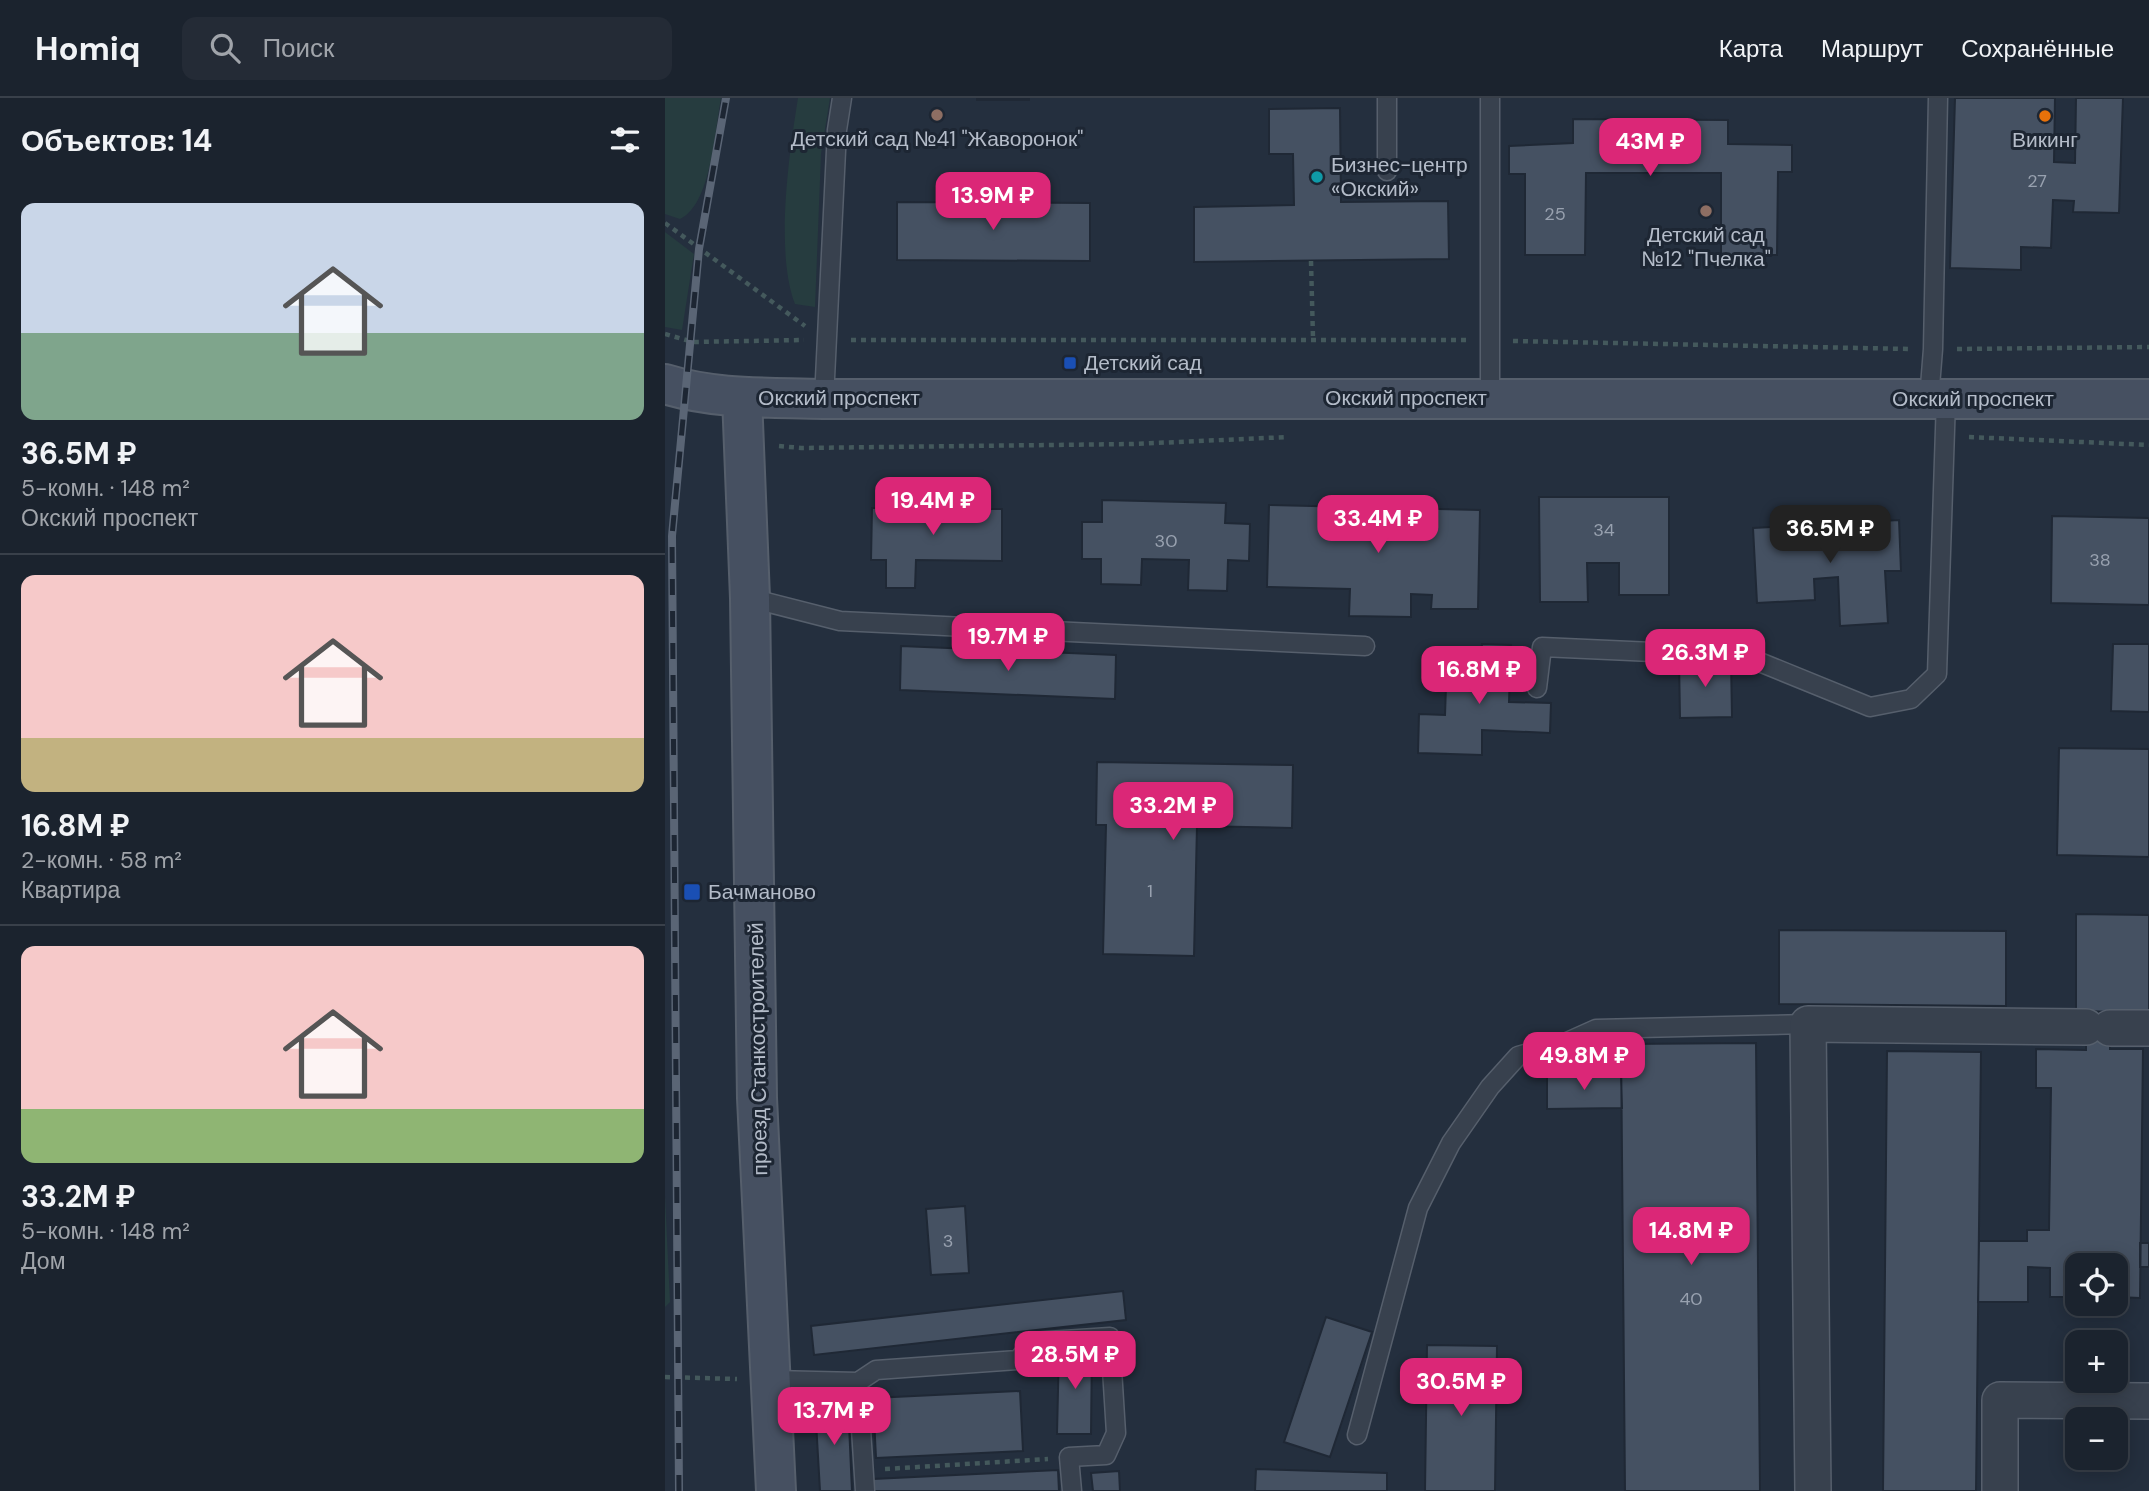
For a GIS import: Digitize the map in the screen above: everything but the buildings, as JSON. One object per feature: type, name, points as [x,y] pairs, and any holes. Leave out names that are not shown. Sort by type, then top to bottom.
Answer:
[{"type":"main road","name":"Окский проспект","points":[[665,384],[687,391],[742,397],[824,399],[2149,399]]},
{"type":"main road","name":"проезд Станкостроителей","points":[[742,397],[746,442],[744,481],[750,598],[757,1098],[773,1380],[776,1491]]},
{"type":"street","points":[[1813,1491],[1808,1024],[2149,1028]]},
{"type":"street","points":[[2000,1491],[2000,1400],[2149,1401]]},
{"type":"lane","points":[[824,399],[837,130],[842,98]]},
{"type":"lane","points":[[1387,98],[1388,171]]},
{"type":"lane","points":[[1490,98],[1490,398]]},
{"type":"lane","points":[[1537,688],[1542,647],[1675,653],[1725,648],[1870,707],[1911,699],[1937,674],[1945,436],[1933,349],[1938,98]]},
{"type":"lane","points":[[750,598],[840,621],[1365,646]]},
{"type":"lane","points":[[1357,1435],[1419,1208],[1451,1143],[1490,1087],[1518,1056],[1567,1042],[1596,1028],[1808,1024]]},
{"type":"lane","points":[[773,1380],[858,1382],[876,1370],[1018,1360],[1033,1342],[1110,1337],[1116,1433],[1106,1455],[1069,1457],[1072,1491]]},
{"type":"lane","points":[[858,1382],[865,1491]]},
{"type":"path","points":[[665,223],[739,275],[779,309],[827,340]]},
{"type":"path","points":[[1311,261],[1313,338]]},
{"type":"path","points":[[665,334],[693,342],[1313,338],[1933,349],[2149,347]]},
{"type":"path","points":[[1945,436],[2149,445]]},
{"type":"path","points":[[746,442],[801,448],[1133,444],[1296,437]]},
{"type":"path","points":[[665,1377],[773,1380]]},
{"type":"path","points":[[863,1471],[1069,1457]]},
{"type":"green space","points":[[665,98],[721,98],[714,147],[705,183],[699,199],[680,219],[665,214]]},
{"type":"green space","points":[[798,98],[830,98],[821,154],[815,307],[795,304],[786,258],[786,203]]},
{"type":"green space","points":[[665,232],[694,254],[682,330],[665,327]]},
{"type":"green space","points":[[665,1196],[670,1302],[665,1307]]},
{"type":"railway","points":[[679,1491],[672,536],[699,249],[726,98]]},
{"type":"place","name":"Детский сад №41 \"Жаворонок\"","points":[[937,115]]},
{"type":"place","name":"Викинг","points":[[2045,116]]},
{"type":"place","name":"Бизнес-центр «Окский»","points":[[1317,177]]},
{"type":"place","name":"Детский сад №12 \"Пчелка\"","points":[[1706,211]]},
{"type":"place","name":"Детский сад","points":[[1070,363]]},
{"type":"place","name":"Бачманово","points":[[692,892]]}]
